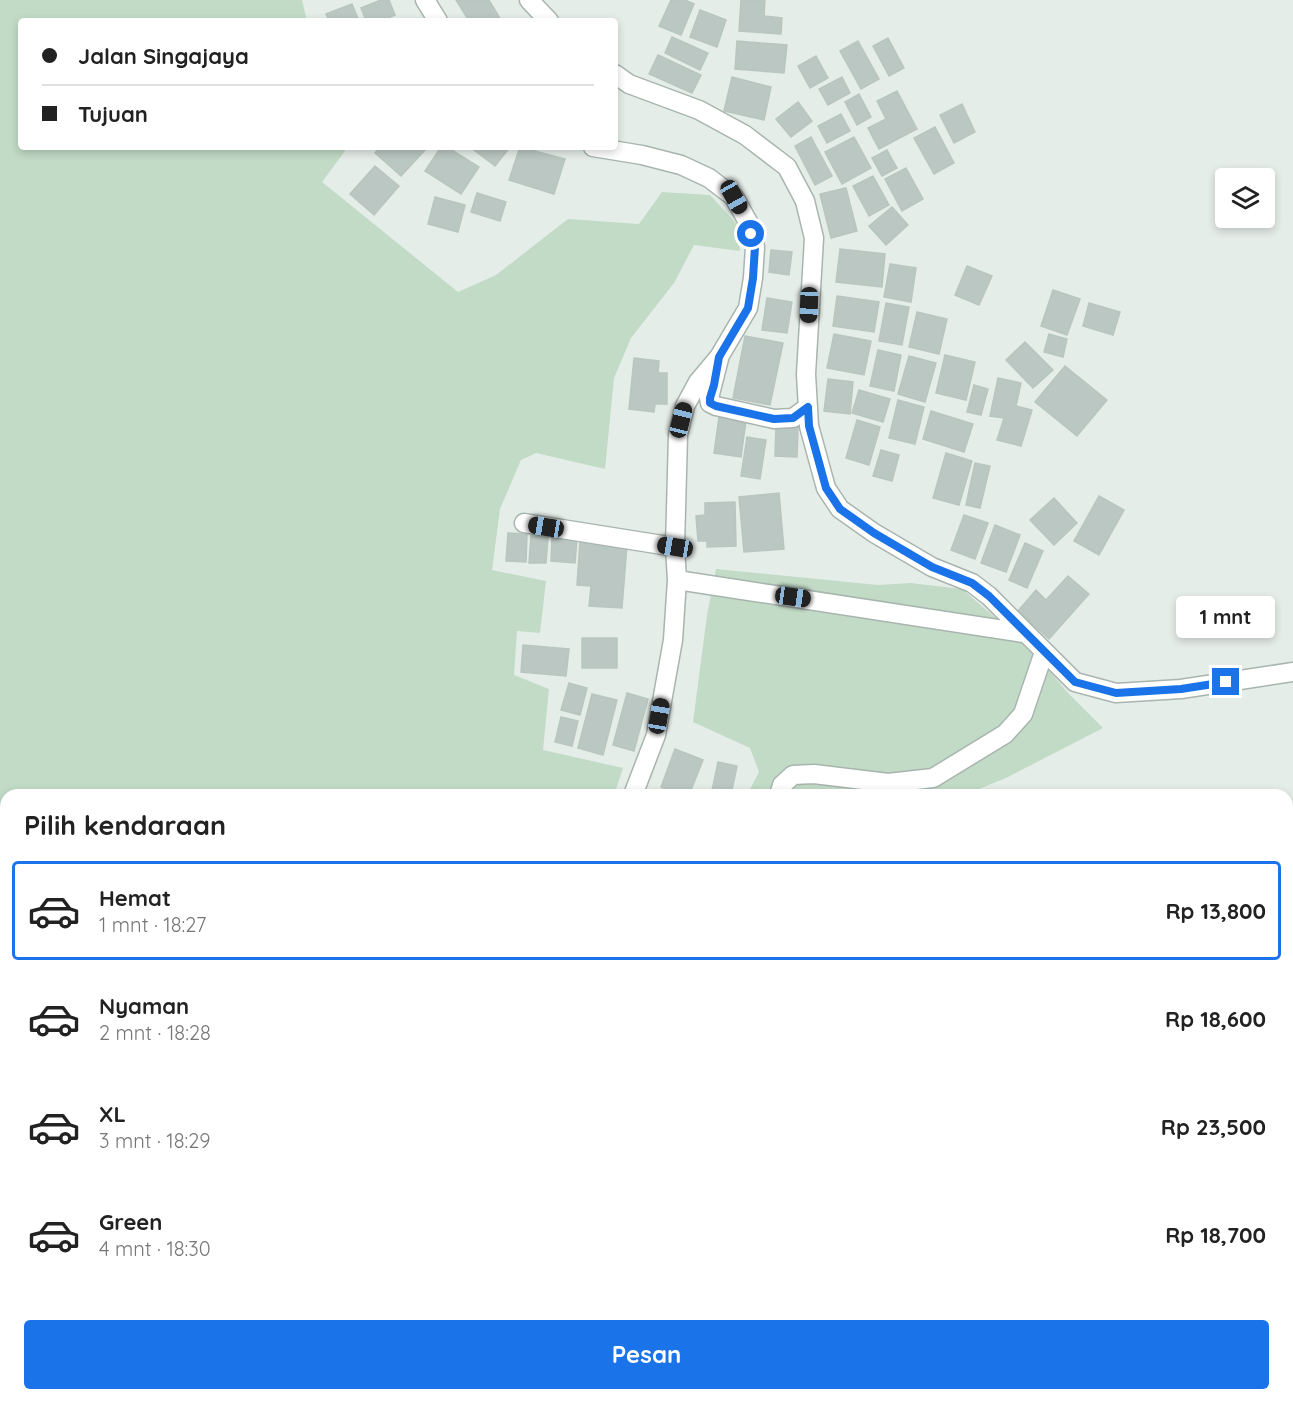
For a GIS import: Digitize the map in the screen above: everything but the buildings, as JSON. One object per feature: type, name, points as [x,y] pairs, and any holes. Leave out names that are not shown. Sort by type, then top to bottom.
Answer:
[{"type":"street","points":[[425,0],[436,18]]},
{"type":"street","points":[[529,0],[546,18]]},
{"type":"street","points":[[618,76],[629,84],[699,110],[745,135],[787,168],[805,201],[813,238],[806,374],[809,426],[826,488],[840,509],[874,533],[932,567],[972,583],[989,596],[1075,682],[1116,693],[1181,689],[1293,672]]},
{"type":"street","points":[[611,150],[681,165],[709,178],[734,197],[748,222],[755,247],[748,308],[719,357],[698,382],[685,406],[678,435],[675,547],[677,580],[673,640],[656,735],[635,789]]},
{"type":"street","points":[[719,357],[710,403],[774,419],[793,418],[808,407]]},
{"type":"street","points":[[524,524],[675,547]]},
{"type":"street","points":[[677,580],[1024,633]]},
{"type":"street","points":[[781,789],[793,775],[814,774],[888,783],[933,778],[1005,734],[1023,714],[1044,652]]},
{"type":"green space","points":[[0,0],[302,0],[306,18],[18,18],[18,150],[344,150],[322,182],[458,292],[496,275],[568,219],[639,224],[662,192],[710,195],[737,224],[740,251],[694,245],[674,283],[631,338],[614,378],[605,469],[536,453],[521,460],[500,509],[492,570],[546,581],[540,633],[517,631],[514,675],[549,689],[543,750],[623,768],[616,789],[0,789]]},
{"type":"green space","points":[[716,569],[878,585],[911,583],[962,589],[1027,645],[1068,693],[1103,728],[1006,778],[979,789],[750,789],[759,772],[750,748],[693,722],[707,615]]},
{"type":"route","points":[[751,234],[755,247],[748,308],[719,357],[710,403],[774,419],[793,418],[808,407],[809,426],[826,488],[840,509],[874,533],[932,567],[972,583],[989,596],[1075,682],[1116,693],[1181,689],[1226,682]]}]
